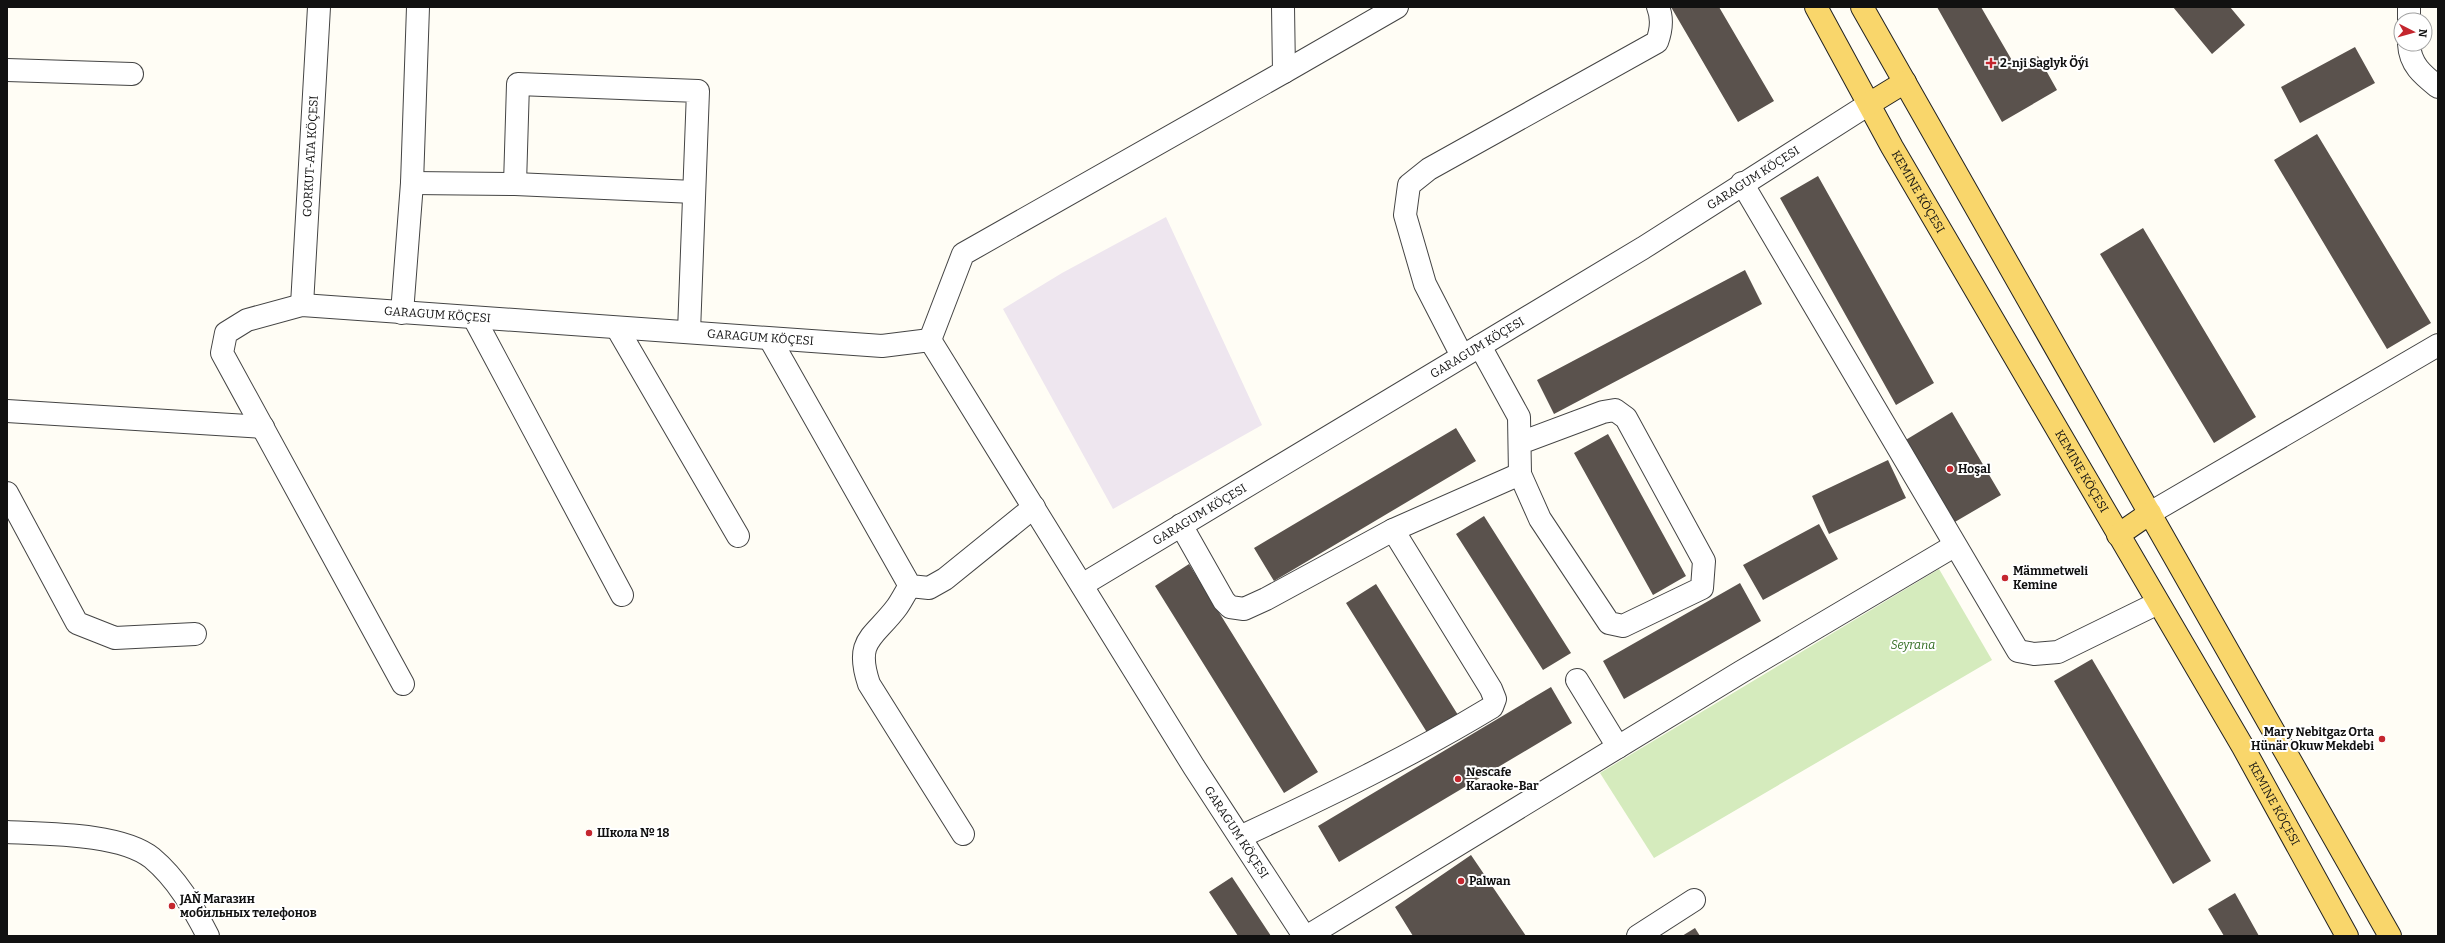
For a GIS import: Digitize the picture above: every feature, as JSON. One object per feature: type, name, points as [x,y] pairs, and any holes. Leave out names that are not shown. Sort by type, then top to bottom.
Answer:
[{"type":"main road","name":"KEMINE KÖÇESI","points":[[1816,7],[1869,104],[2243,748],[2347,936]]},
{"type":"main road","points":[[1862,7],[2390,936]]},
{"type":"main road","points":[[1869,104],[1905,82]]},
{"type":"main road","points":[[2118,535],[2150,513]]},
{"type":"street","name":"GORKUT-ATA KÖÇESI","points":[[302,305],[318,7]]},
{"type":"street","points":[[402,312],[412,183],[418,7]]},
{"type":"street","points":[[1283,7],[1284,72]]},
{"type":"street","points":[[930,340],[963,254],[1397,7]]},
{"type":"street","points":[[1520,443],[1603,412],[1615,410],[1626,418],[1704,561],[1702,588],[1623,626],[1609,623],[1540,519],[1520,474],[1519,417],[1425,284],[1405,215],[1408,185],[1429,168],[1657,42],[1661,26],[1661,14],[1658,7]]},
{"type":"street","points":[[2410,52],[2417,70],[2437,86]]},
{"type":"street","points":[[7,70],[132,74]]},
{"type":"street","points":[[515,184],[518,84],[698,91],[689,332]]},
{"type":"street","name":"GARAGUM KÖÇESI","points":[[1082,585],[1643,248],[1869,104]]},
{"type":"street","points":[[412,183],[515,184],[694,192]]},
{"type":"street","points":[[1742,184],[1954,546],[2018,651],[2034,654],[2058,652],[2158,603]]},
{"type":"street","name":"GARAGUM KÖÇESI","points":[[403,684],[222,353],[226,332],[247,320],[302,305],[882,346],[930,340],[1240,837],[1304,936]]},
{"type":"street","points":[[474,318],[622,595]]},
{"type":"street","points":[[617,328],[738,536]]},
{"type":"street","points":[[770,339],[910,586]]},
{"type":"street","points":[[2150,513],[2438,345]]},
{"type":"street","points":[[7,411],[263,427]]},
{"type":"street","points":[[1181,525],[1215,587],[1230,607],[1237,609],[1266,600],[1393,530],[1520,474]]},
{"type":"street","points":[[7,493],[77,623],[115,638],[195,634]]},
{"type":"street","points":[[910,586],[929,588],[945,579],[1034,507]]},
{"type":"street","points":[[1240,837],[1339,791],[1441,738],[1492,707],[1495,699],[1491,689],[1393,530]]},
{"type":"street","points":[[1308,936],[1618,747],[1954,546]]},
{"type":"street","points":[[910,586],[897,607],[866,642],[864,668],[869,684],[963,834]]},
{"type":"street","points":[[1578,680],[1618,747]]},
{"type":"street","points":[[7,832],[118,842],[150,857],[175,880],[208,936]]},
{"type":"street","points":[[1638,936],[1694,900]]},
{"type":"shaded area","points":[[1166,217],[1262,425],[1113,509],[1003,309],[1062,273]]},
{"type":"green space","name":"Seyrana","points":[[1939,569],[1992,660],[1654,858],[1600,773]]},
{"type":"building","points":[[1671,7],[1719,7],[1774,101],[1738,122]]},
{"type":"building","name":"2-nji Saglyk Öýi","points":[[1937,7],[1981,7],[2017,69],[2038,56],[2057,90],[2002,122]]},
{"type":"building","points":[[2173,7],[2230,7],[2245,25],[2212,54]]},
{"type":"building","points":[[2355,47],[2375,83],[2300,123],[2281,87]]},
{"type":"building","points":[[2317,134],[2431,323],[2387,349],[2274,160]]},
{"type":"building","points":[[1818,176],[1934,383],[1896,405],[1780,198]]},
{"type":"building","points":[[2143,228],[2256,417],[2214,443],[2100,254]]},
{"type":"building","points":[[1745,270],[1762,304],[1554,414],[1537,380]]},
{"type":"building","name":"Hoşal","points":[[1952,412],[2001,495],[1948,526],[1899,444]]},
{"type":"building","points":[[1456,428],[1476,461],[1274,581],[1254,548]]},
{"type":"building","points":[[1608,434],[1686,576],[1653,595],[1574,453]]},
{"type":"building","points":[[1888,460],[1906,498],[1829,534],[1812,496]]},
{"type":"building","points":[[1484,516],[1571,653],[1543,670],[1456,534]]},
{"type":"building","points":[[1819,524],[1838,559],[1763,600],[1743,565]]},
{"type":"building","points":[[1189,564],[1318,772],[1284,793],[1155,586]]},
{"type":"building","points":[[1740,583],[1761,621],[1624,699],[1603,661]]},
{"type":"building","points":[[1376,584],[1458,715],[1428,734],[1346,603]]},
{"type":"building","points":[[2092,659],[2211,861],[2173,884],[2054,681]]},
{"type":"building","points":[[1551,687],[1572,723],[1339,862],[1318,826]]},
{"type":"building","name":"Palwan","points":[[1471,855],[1526,936],[1413,936],[1395,907]]},
{"type":"building","points":[[1232,877],[1271,936],[1238,936],[1209,892]]},
{"type":"building","points":[[2235,893],[2259,936],[2224,936],[2208,909]]},
{"type":"building","points":[[1695,928],[1700,936],[1682,936]]},
{"type":"place","name":"2-nji Saglyk Öýi","points":[[1991,63]]},
{"type":"place","name":"Hoşal","points":[[1950,469]]},
{"type":"place","name":"Mämmetweli Kemine","points":[[2005,578]]},
{"type":"place","name":"Mary Nebitgaz Orta Hünär Okuw Mekdebi","points":[[2382,739]]},
{"type":"place","name":"Nescafe Karaoke-Bar","points":[[1458,779]]},
{"type":"place","name":"Школа № 18","points":[[589,833]]},
{"type":"place","name":"Palwan","points":[[1461,881]]},
{"type":"place","name":"JAŇ Магазин мобильных телефонов","points":[[172,906]]}]
